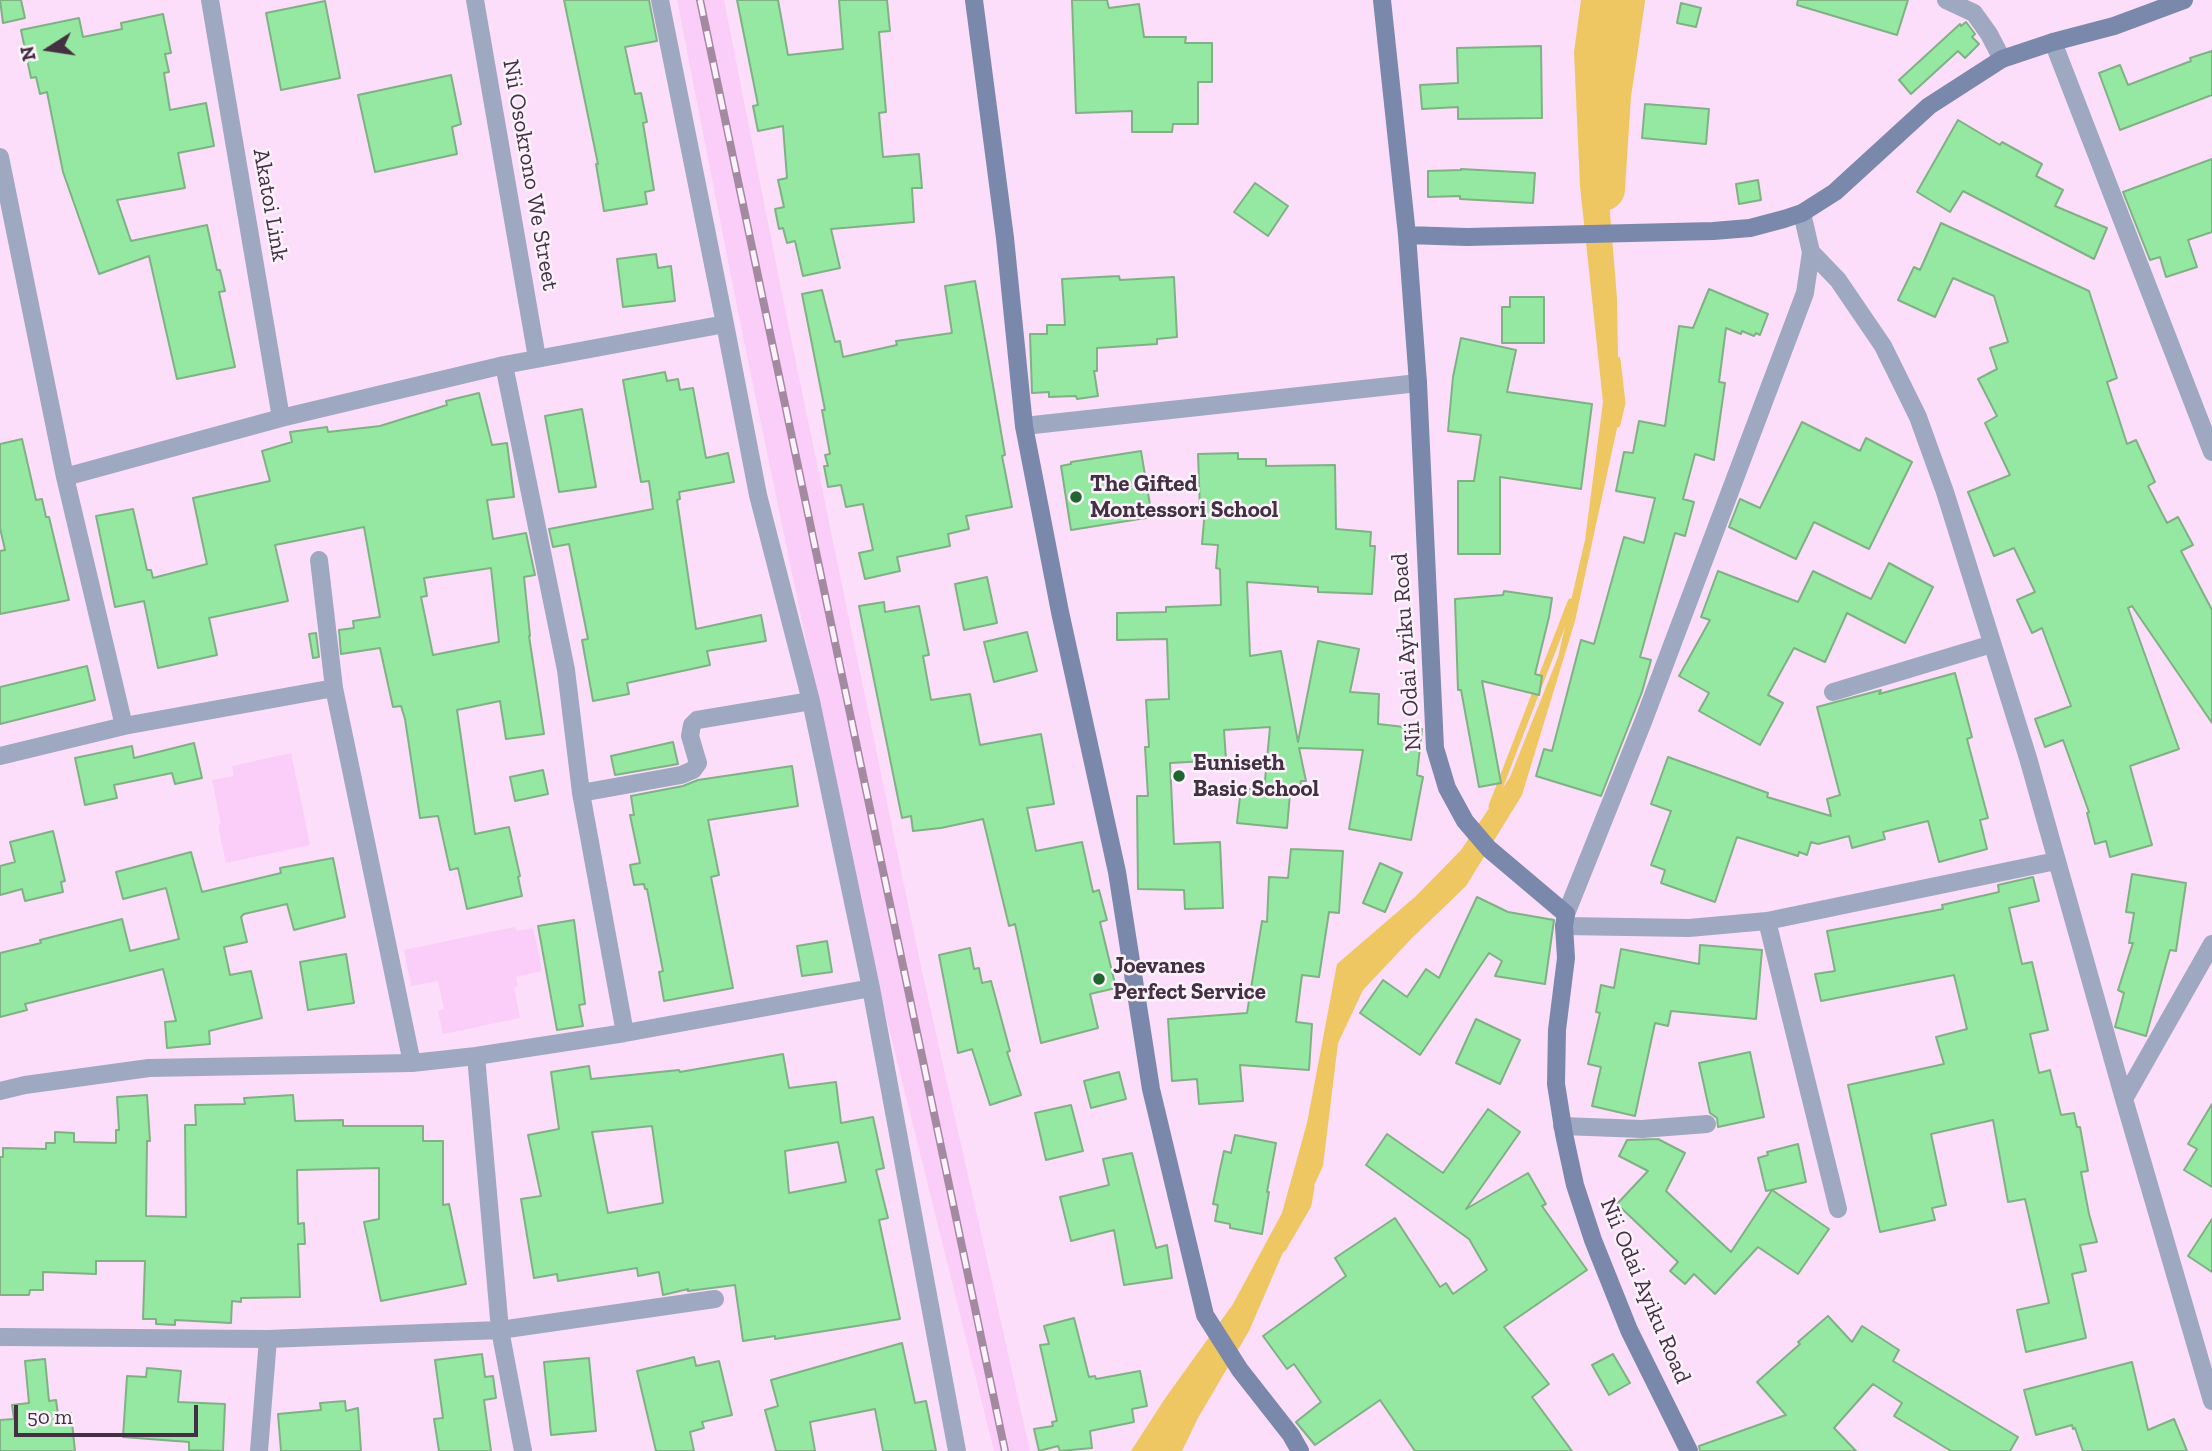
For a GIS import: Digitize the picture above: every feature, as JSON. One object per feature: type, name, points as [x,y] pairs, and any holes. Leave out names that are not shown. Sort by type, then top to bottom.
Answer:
[{"type":"street","name":"Akatoi Link","points":[[210,0],[281,418]]},
{"type":"street","name":"Nii Osokrono We Street","points":[[475,0],[537,358]]},
{"type":"street","points":[[660,0],[758,495],[811,701],[871,988],[957,1451]]},
{"type":"street","points":[[974,0],[1005,238],[1024,426],[1060,612],[1117,872],[1151,1089],[1205,1315],[1240,1370],[1291,1435],[1300,1451]]},
{"type":"street","name":"Nii Odai Ayiku Road","points":[[1382,0],[1407,234],[1418,383],[1435,748],[1447,788],[1465,821],[1489,849],[1565,920],[1567,941],[1557,1030],[1556,1084],[1575,1185],[1593,1240],[1629,1330],[1689,1451]]},
{"type":"street","points":[[1946,0],[1974,13],[2002,59]]},
{"type":"street","points":[[1407,234],[1467,237],[1750,228],[1801,213],[1835,192],[1929,106],[2002,59],[2114,26],[2184,0]]},
{"type":"street","points":[[2053,42],[2212,452]]},
{"type":"street","points":[[0,157],[65,477],[124,726]]},
{"type":"street","points":[[1801,213],[1811,252],[1805,293],[1565,920],[1689,928],[1768,921],[2056,861]]},
{"type":"street","points":[[1811,252],[1838,280],[1882,346],[1918,417],[1945,492],[2028,758],[2124,1099],[2211,1390]]},
{"type":"street","points":[[65,477],[281,418],[504,365],[725,324]]},
{"type":"street","points":[[504,365],[566,670],[581,793],[625,1033]]},
{"type":"street","points":[[1024,426],[1418,383]]},
{"type":"street","points":[[319,560],[334,688],[412,1063]]},
{"type":"street","points":[[1833,692],[1992,644]]},
{"type":"street","points":[[0,756],[124,726],[334,688]]},
{"type":"street","points":[[581,793],[681,775],[693,770],[698,763],[691,736],[692,725],[697,720],[811,701]]},
{"type":"street","points":[[1768,921],[1838,1209]]},
{"type":"street","points":[[2124,1099],[2212,944]]},
{"type":"street","points":[[0,1091],[25,1085],[149,1068],[412,1063],[476,1056],[625,1033],[871,988]]},
{"type":"street","points":[[476,1056],[500,1330],[523,1451]]},
{"type":"street","points":[[1562,1126],[1642,1129],[1707,1124]]},
{"type":"street","points":[[0,1337],[268,1339],[500,1330],[715,1299]]},
{"type":"street","points":[[259,1451],[268,1339]]},
{"type":"shaded area","points":[[677,0],[724,0],[921,967],[1030,1451],[994,1451],[872,960],[738,312]]},
{"type":"shaded area","points":[[1581,0],[1627,0],[1606,111],[1609,201],[1617,298],[1619,419],[1575,621],[1522,795],[1466,886],[1363,990],[1338,1043],[1323,1166],[1249,1331],[1198,1418],[1182,1451],[1131,1451],[1233,1304],[1282,1213],[1307,1123],[1337,964],[1416,896],[1461,850],[1510,777],[1558,657],[1585,540],[1603,402],[1580,186],[1574,52]]},
{"type":"shaded area","points":[[291,753],[310,845],[226,863],[212,780],[234,776],[232,766]]},
{"type":"shaded area","points":[[514,927],[517,931],[533,928],[542,971],[516,977],[518,986],[514,987],[520,1018],[443,1034],[438,1011],[444,1009],[438,981],[411,986],[404,950]]},
{"type":"building","points":[[0,0],[21,0],[25,18],[3,23]]},
{"type":"building","points":[[564,0],[649,0],[657,41],[625,47],[635,94],[641,93],[647,122],[643,123],[654,190],[645,192],[647,204],[604,211],[598,164]]},
{"type":"building","points":[[737,0],[778,0],[788,55],[843,49],[839,0],[887,0],[890,31],[879,32],[886,112],[879,113],[883,157],[919,154],[922,188],[912,188],[914,222],[831,229],[840,268],[803,276],[795,241],[787,243],[783,228],[779,229],[775,209],[784,207],[778,180],[787,178],[783,126],[758,131],[753,106],[758,105]]},
{"type":"building","points":[[1072,0],[1107,0],[1109,8],[1139,4],[1144,37],[1186,37],[1185,43],[1212,43],[1212,82],[1198,82],[1198,124],[1173,124],[1172,132],[1132,132],[1132,111],[1076,113]]},
{"type":"building","points":[[1798,0],[1908,0],[1897,35],[1797,5]]},
{"type":"building","points":[[325,1],[340,78],[281,90],[266,13]]},
{"type":"building","points":[[1681,3],[1701,8],[1696,27],[1677,23]]},
{"type":"building","points":[[163,14],[171,53],[165,54],[169,72],[164,73],[170,110],[206,103],[214,146],[178,153],[185,188],[117,200],[131,241],[207,225],[217,270],[220,270],[225,291],[219,292],[235,367],[177,379],[149,256],[99,274],[63,172],[47,92],[40,94],[36,77],[31,78],[21,30],[79,18],[83,37],[122,29],[121,23]]},
{"type":"building","points":[[1966,22],[1975,34],[1972,37],[1979,44],[1965,58],[1958,51],[1911,94],[1899,80],[1960,24],[1961,26]]},
{"type":"building","points":[[1541,46],[1542,118],[1458,119],[1458,107],[1422,109],[1420,85],[1458,83],[1457,48]]},
{"type":"building","points":[[2212,51],[2212,95],[2120,130],[2099,73],[2120,65],[2128,85]]},
{"type":"building","points":[[451,75],[461,124],[452,127],[457,154],[375,172],[358,95]]},
{"type":"building","points":[[1645,104],[1709,109],[1706,144],[1642,138]]},
{"type":"building","points":[[1958,120],[2000,145],[2002,142],[2042,164],[2036,176],[2063,190],[2055,206],[2107,228],[2094,259],[1963,191],[1950,212],[1917,192]]},
{"type":"building","points":[[2212,159],[2212,232],[2188,240],[2197,267],[2166,277],[2160,257],[2150,260],[2123,192]]},
{"type":"building","points":[[1461,169],[1535,173],[1533,203],[1460,199],[1460,196],[1428,197],[1428,171]]},
{"type":"building","points":[[1758,180],[1761,200],[1739,204],[1736,184]]},
{"type":"building","points":[[1255,183],[1288,206],[1268,236],[1234,212]]},
{"type":"building","points":[[1941,223],[2089,291],[2117,378],[2107,382],[2127,444],[2136,440],[2155,482],[2148,486],[2167,523],[2178,517],[2193,545],[2181,551],[2212,610],[2212,723],[2132,606],[2128,608],[2179,749],[2130,766],[2152,845],[2110,857],[2106,841],[2095,844],[2087,813],[2089,812],[2063,740],[2045,747],[2035,719],[2071,706],[2042,628],[2032,633],[2017,600],[2035,592],[2014,548],[1994,556],[1968,492],[2010,475],[1985,423],[1997,416],[1978,379],[1997,369],[1990,348],[2008,342],[1994,296],[1953,278],[1935,317],[1898,300],[1914,267],[1920,270]]},
{"type":"building","points":[[656,254],[658,268],[671,266],[675,301],[623,307],[617,259]]},
{"type":"building","points":[[1119,276],[1120,280],[1174,277],[1177,337],[1157,339],[1157,344],[1097,348],[1097,371],[1094,371],[1098,396],[1077,399],[1076,396],[1049,397],[1049,392],[1032,393],[1030,334],[1047,334],[1047,325],[1065,325],[1062,279]]},
{"type":"building","points":[[975,281],[1012,507],[966,516],[969,529],[948,534],[950,546],[897,557],[900,571],[865,579],[859,553],[873,550],[863,504],[846,507],[841,485],[828,487],[824,466],[828,466],[825,455],[830,454],[822,410],[825,410],[802,294],[822,290],[835,342],[840,341],[843,357],[897,345],[896,341],[952,333],[945,286]]},
{"type":"building","points":[[1709,289],[1768,314],[1760,335],[1756,333],[1754,336],[1742,331],[1741,334],[1726,328],[1719,382],[1725,383],[1714,460],[1695,454],[1683,499],[1694,502],[1685,536],[1675,533],[1640,657],[1651,660],[1642,692],[1601,796],[1536,776],[1544,749],[1552,751],[1581,640],[1594,644],[1624,537],[1644,543],[1655,498],[1616,491],[1624,452],[1633,453],[1639,421],[1665,426],[1679,326],[1693,328]]},
{"type":"building","points":[[1510,297],[1544,297],[1544,343],[1502,343],[1502,307],[1510,307]]},
{"type":"building","points":[[1461,338],[1516,350],[1507,392],[1592,404],[1581,489],[1500,477],[1500,554],[1458,554],[1458,481],[1474,481],[1481,435],[1448,431],[1453,377]]},
{"type":"building","points":[[665,372],[667,381],[678,379],[680,390],[693,388],[706,458],[728,453],[734,482],[679,492],[680,499],[677,500],[696,629],[761,615],[766,641],[707,651],[710,665],[627,683],[629,694],[593,701],[582,640],[588,639],[569,544],[553,547],[549,529],[653,509],[649,481],[641,482],[623,380]]},
{"type":"building","points":[[479,393],[492,445],[507,443],[514,497],[487,500],[493,539],[526,533],[535,575],[524,577],[529,636],[544,734],[506,739],[500,701],[457,710],[475,834],[509,827],[522,896],[467,909],[458,868],[450,870],[438,816],[420,818],[405,719],[401,706],[393,707],[380,648],[341,654],[339,630],[354,628],[353,621],[380,617],[364,527],[275,545],[288,601],[209,618],[217,655],[158,668],[144,601],[115,607],[96,516],[133,509],[147,570],[151,570],[153,578],[207,564],[193,498],[270,481],[262,451],[292,442],[290,432],[327,427],[328,432],[380,426],[447,405],[446,401]],"holes":[[[491,568],[499,642],[433,655],[421,597],[427,596],[424,578]]]},
{"type":"building","points":[[582,409],[596,487],[559,492],[545,416]]},
{"type":"building","points":[[1802,422],[1860,451],[1866,438],[1912,462],[1869,549],[1814,522],[1796,559],[1729,527],[1740,499],[1760,508]]},
{"type":"building","points":[[22,439],[36,500],[42,499],[46,517],[49,517],[69,600],[0,614],[0,551],[5,550],[0,528],[0,444]]},
{"type":"building","points":[[1141,451],[1152,517],[1071,530],[1061,466]]},
{"type":"building","points":[[1238,453],[1238,459],[1266,459],[1266,466],[1335,465],[1336,529],[1371,532],[1370,546],[1375,546],[1372,594],[1318,592],[1318,587],[1247,582],[1250,656],[1281,651],[1298,742],[1318,641],[1359,649],[1350,692],[1379,694],[1378,724],[1422,729],[1417,775],[1423,777],[1411,840],[1349,829],[1363,750],[1299,748],[1306,781],[1301,781],[1299,795],[1290,794],[1287,828],[1237,823],[1241,788],[1264,791],[1270,727],[1224,730],[1226,760],[1170,763],[1174,844],[1220,842],[1223,908],[1185,909],[1184,890],[1138,889],[1137,796],[1148,796],[1146,700],[1169,699],[1167,639],[1117,640],[1117,613],[1166,612],[1166,607],[1221,605],[1220,569],[1216,568],[1218,545],[1202,544],[1205,509],[1200,510],[1198,454]]},
{"type":"building","points":[[1889,563],[1933,587],[1905,643],[1847,613],[1825,662],[1794,648],[1768,695],[1783,703],[1760,745],[1699,711],[1709,693],[1679,676],[1710,620],[1701,617],[1718,571],[1798,602],[1813,571],[1871,599]]},
{"type":"building","points":[[987,577],[997,623],[964,630],[955,584]]},
{"type":"building","points":[[1504,591],[1552,598],[1535,674],[1542,676],[1539,695],[1482,681],[1501,783],[1479,787],[1461,690],[1458,690],[1455,599],[1503,595]]},
{"type":"building","points":[[884,602],[885,612],[919,606],[929,655],[923,656],[931,700],[970,694],[980,745],[1041,734],[1054,804],[1027,808],[1036,851],[1082,842],[1093,892],[1099,890],[1107,920],[1100,922],[1116,988],[1090,994],[1098,1028],[1041,1043],[1015,924],[1009,926],[983,819],[913,831],[911,816],[902,818],[859,606]]},
{"type":"building","points":[[1027,632],[1037,671],[994,682],[984,642]]},
{"type":"building","points":[[316,633],[319,657],[313,658],[309,634]]},
{"type":"building","points":[[87,666],[95,700],[0,724],[0,687]]},
{"type":"building","points":[[1955,673],[1972,737],[1967,739],[1988,818],[1980,820],[1987,849],[1939,862],[1928,821],[1883,832],[1885,839],[1852,848],[1849,836],[1818,844],[1811,842],[1807,855],[1799,852],[1798,856],[1737,837],[1715,902],[1661,883],[1665,870],[1651,865],[1671,811],[1651,804],[1668,757],[1768,793],[1767,797],[1831,816],[1827,799],[1840,795],[1817,707],[1881,690],[1879,694]]},
{"type":"building","points":[[673,742],[678,764],[615,775],[611,756]]},
{"type":"building","points":[[194,743],[202,778],[175,784],[172,773],[114,785],[117,798],[85,805],[75,758],[132,746],[134,758]]},
{"type":"building","points":[[792,766],[798,806],[708,820],[719,875],[711,877],[733,988],[664,1001],[659,972],[663,971],[647,889],[644,884],[634,885],[630,865],[640,863],[630,815],[634,815],[631,796],[683,786],[698,780]]},
{"type":"building","points":[[543,770],[548,794],[515,801],[510,777]]},
{"type":"building","points":[[53,831],[65,881],[61,882],[63,892],[25,901],[22,889],[0,895],[0,866],[15,862],[10,842]]},
{"type":"building","points":[[1291,849],[1343,851],[1339,913],[1329,912],[1319,977],[1302,975],[1296,1022],[1312,1024],[1309,1070],[1240,1065],[1243,1101],[1199,1104],[1197,1079],[1172,1081],[1168,1019],[1247,1013],[1262,921],[1267,922],[1269,877],[1288,878]]},
{"type":"building","points":[[191,852],[202,892],[281,873],[280,868],[333,858],[345,917],[294,930],[287,904],[244,914],[241,917],[247,942],[224,947],[230,975],[251,971],[262,1018],[209,1031],[210,1044],[167,1048],[165,1022],[176,1021],[163,969],[25,1004],[27,1010],[0,1017],[0,953],[122,919],[130,951],[179,939],[166,888],[123,899],[116,872]]},
{"type":"building","points":[[1380,863],[1402,873],[1385,912],[1363,903]]},
{"type":"building","points":[[2132,874],[2186,883],[2176,951],[2170,950],[2146,1036],[2115,1027],[2124,993],[2118,990],[2133,943],[2129,943],[2134,913],[2126,912]]},
{"type":"building","points":[[2033,877],[2039,901],[2009,908],[2022,964],[2032,962],[2048,1030],[2030,1034],[2039,1073],[2050,1070],[2061,1115],[2074,1113],[2077,1127],[2080,1127],[2088,1171],[2081,1172],[2097,1242],[2080,1245],[2086,1271],[2072,1274],[2086,1338],[2026,1352],[2017,1310],[2049,1303],[2025,1199],[2008,1202],[1993,1120],[1931,1134],[1946,1205],[1932,1208],[1935,1220],[1880,1232],[1848,1085],[1944,1064],[1936,1037],[1967,1029],[1954,975],[1821,1001],[1815,974],[1835,971],[1827,931],[1943,909],[1942,905],[1999,892],[1998,885]]},
{"type":"building","points":[[1477,897],[1508,912],[1554,920],[1545,984],[1495,976],[1502,961],[1489,953],[1420,1055],[1360,1013],[1383,980],[1407,997],[1426,969],[1439,978]]},
{"type":"building","points":[[574,920],[585,1004],[579,1005],[583,1026],[557,1030],[538,926]]},
{"type":"building","points":[[827,941],[832,972],[802,976],[797,946]]},
{"type":"building","points":[[1700,945],[1762,950],[1756,1019],[1671,1011],[1668,1026],[1655,1023],[1635,1116],[1592,1106],[1601,1067],[1588,1064],[1600,1013],[1596,1012],[1601,985],[1614,988],[1621,949],[1699,964]]},
{"type":"building","points":[[970,948],[974,969],[979,968],[982,983],[991,981],[1010,1051],[1007,1052],[1021,1095],[990,1105],[972,1049],[958,1053],[939,955]]},
{"type":"building","points":[[346,954],[354,1003],[308,1010],[300,962]]},
{"type":"building","points":[[1476,1019],[1520,1040],[1500,1084],[1456,1063]]},
{"type":"building","points":[[1750,1052],[1764,1117],[1718,1127],[1717,1118],[1710,1113],[1699,1063]]},
{"type":"building","points":[[783,1054],[789,1088],[836,1082],[841,1123],[873,1117],[884,1168],[876,1170],[888,1218],[879,1220],[900,1319],[775,1339],[775,1336],[743,1341],[735,1285],[688,1289],[663,1295],[659,1272],[638,1276],[637,1268],[558,1281],[557,1274],[534,1278],[521,1199],[541,1196],[528,1135],[559,1129],[551,1072],[589,1066],[591,1079],[680,1072]],"holes":[[[652,1126],[663,1203],[608,1213],[592,1132]],[[838,1142],[846,1182],[789,1193],[785,1151]]]},
{"type":"building","points":[[1119,1072],[1126,1099],[1091,1108],[1084,1081]]},
{"type":"building","points":[[147,1095],[150,1141],[147,1141],[146,1216],[186,1217],[185,1125],[196,1125],[195,1105],[245,1104],[244,1098],[293,1095],[295,1121],[343,1120],[343,1126],[423,1126],[423,1141],[443,1141],[443,1205],[449,1204],[466,1284],[381,1301],[364,1222],[379,1219],[379,1168],[297,1170],[298,1224],[304,1223],[305,1244],[298,1244],[300,1297],[241,1298],[241,1302],[232,1301],[231,1323],[175,1320],[175,1325],[156,1324],[156,1319],[143,1319],[145,1261],[96,1261],[96,1274],[43,1272],[43,1290],[30,1290],[29,1295],[0,1295],[0,1157],[3,1157],[3,1148],[46,1149],[46,1143],[55,1143],[55,1132],[74,1133],[74,1142],[116,1143],[116,1130],[119,1130],[117,1097]]},
{"type":"building","points":[[2212,1104],[2212,1187],[2184,1170],[2197,1149],[2188,1144]]},
{"type":"building","points":[[1071,1105],[1083,1151],[1046,1160],[1035,1113]]},
{"type":"building","points":[[1488,1109],[1520,1132],[1466,1209],[1528,1173],[1546,1204],[1542,1206],[1587,1270],[1504,1327],[1549,1384],[1532,1397],[1572,1451],[1415,1451],[1380,1400],[1315,1445],[1296,1422],[1321,1402],[1294,1364],[1287,1369],[1263,1336],[1346,1276],[1335,1258],[1395,1218],[1440,1287],[1446,1283],[1453,1294],[1487,1270],[1469,1239],[1366,1165],[1387,1134],[1443,1173]]},
{"type":"building","points":[[1235,1135],[1276,1143],[1262,1234],[1230,1228],[1230,1224],[1215,1221],[1218,1205],[1213,1204],[1224,1151],[1231,1153]]},
{"type":"building","points":[[1658,1139],[1685,1153],[1666,1191],[1731,1252],[1772,1190],[1829,1229],[1798,1274],[1758,1247],[1715,1294],[1694,1274],[1685,1284],[1670,1271],[1678,1262],[1617,1204],[1648,1171],[1619,1156],[1627,1140]]},
{"type":"building","points":[[1798,1144],[1806,1182],[1766,1191],[1758,1158],[1768,1155],[1767,1152]]},
{"type":"building","points":[[1132,1153],[1156,1248],[1167,1245],[1172,1278],[1124,1285],[1114,1230],[1071,1241],[1060,1197],[1109,1185],[1103,1159]]},
{"type":"building","points":[[2212,1219],[2212,1272],[2188,1256]]},
{"type":"building","points":[[1828,1316],[1852,1342],[1862,1326],[1899,1350],[1893,1361],[2018,1437],[2010,1451],[1951,1451],[1894,1416],[1902,1403],[1873,1384],[1834,1428],[1856,1451],[1700,1451],[1699,1446],[1786,1415],[1757,1382]]},
{"type":"building","points":[[1074,1318],[1089,1377],[1095,1376],[1096,1379],[1140,1371],[1147,1406],[1132,1409],[1134,1422],[1090,1431],[1092,1448],[1060,1451],[1058,1446],[1039,1451],[1034,1429],[1053,1426],[1052,1422],[1057,1421],[1040,1345],[1049,1344],[1044,1326]]},
{"type":"building","points":[[902,1343],[915,1403],[926,1401],[936,1451],[883,1451],[875,1409],[810,1422],[815,1451],[776,1451],[765,1410],[778,1406],[771,1380]]},
{"type":"building","points":[[482,1354],[485,1377],[493,1376],[496,1398],[484,1400],[491,1451],[439,1451],[434,1419],[443,1418],[435,1360]]},
{"type":"building","points":[[1613,1354],[1630,1383],[1609,1395],[1592,1365]]},
{"type":"building","points":[[694,1357],[696,1366],[719,1361],[732,1415],[702,1422],[704,1428],[690,1432],[694,1451],[656,1451],[637,1371]]},
{"type":"building","points":[[589,1358],[596,1431],[551,1435],[544,1362]]},
{"type":"building","points":[[45,1359],[49,1401],[56,1400],[58,1415],[71,1413],[75,1451],[0,1451],[0,1420],[14,1419],[12,1405],[29,1403],[25,1361]]},
{"type":"building","points":[[2132,1362],[2148,1430],[2174,1419],[2187,1451],[2083,1451],[2072,1425],[2036,1435],[2024,1390]]},
{"type":"building","points":[[147,1368],[181,1371],[178,1402],[225,1404],[223,1451],[189,1450],[189,1442],[123,1437],[127,1376],[146,1377]]},
{"type":"building","points":[[345,1401],[346,1411],[358,1408],[361,1451],[281,1451],[278,1414],[321,1410],[320,1403]]},
{"type":"waterway","points":[[1603,189],[1609,95],[1623,0]]},
{"type":"waterway","points":[[1617,360],[1622,403],[1617,424]]},
{"type":"waterway","points":[[1492,806],[1571,602]]},
{"type":"waterway","points":[[1283,1248],[1308,1205],[1311,1187]]},
{"type":"railway","points":[[700,0],[1005,1451]]},
{"type":"place","name":"The Gifted Montessori School","points":[[1076,497]]},
{"type":"place","name":"Euniseth Basic School","points":[[1179,776]]},
{"type":"place","name":"Joevanes Perfect Service","points":[[1099,979]]}]
